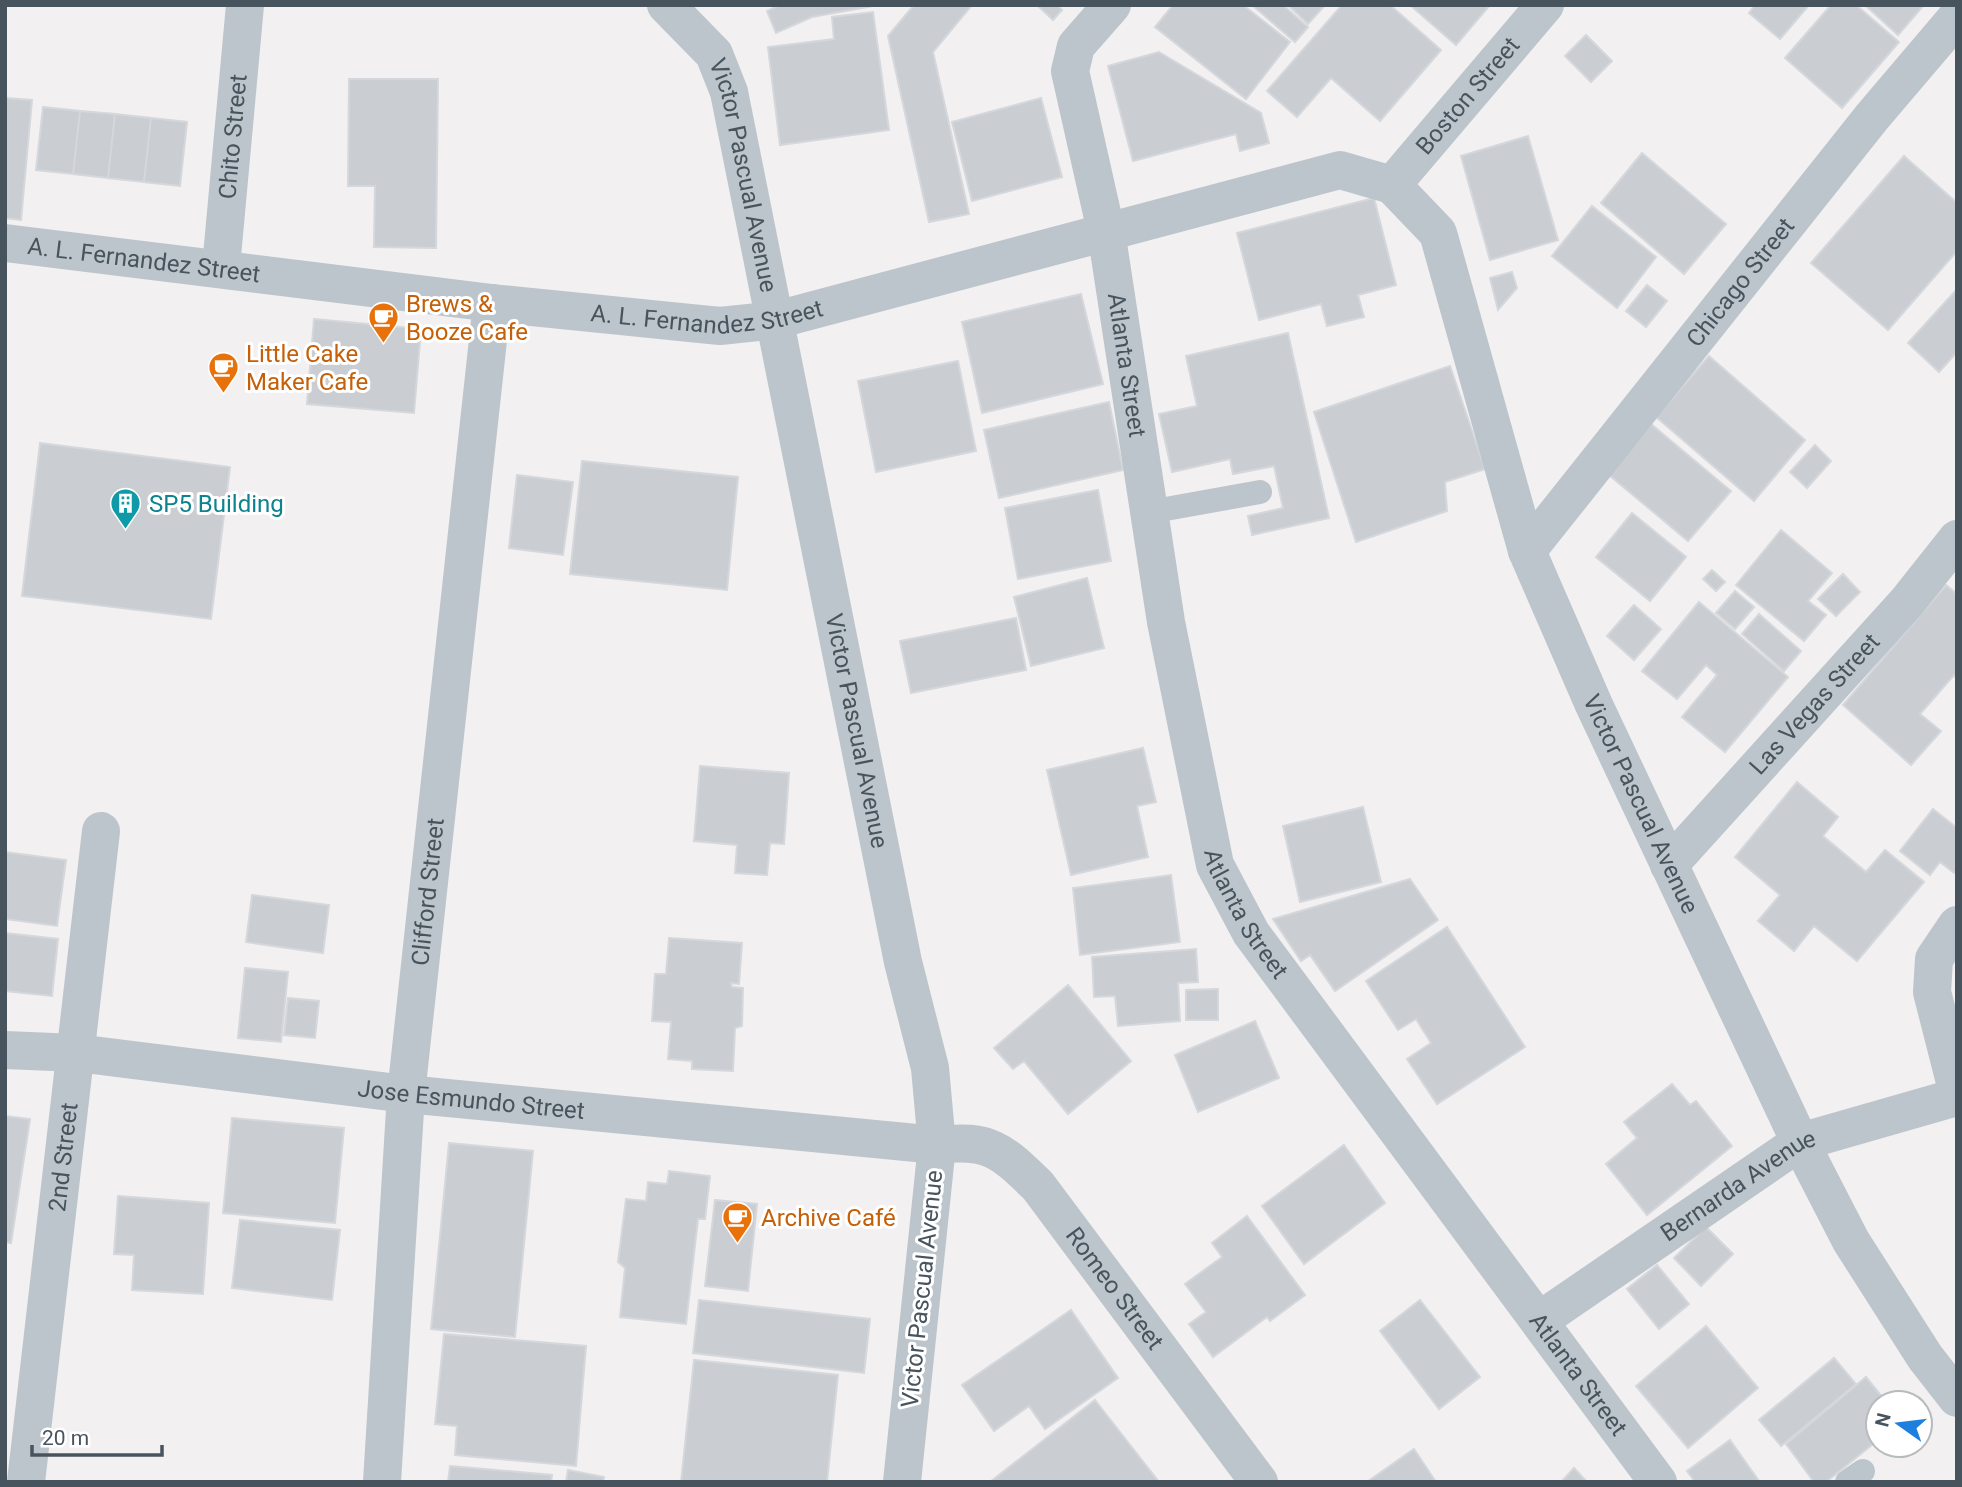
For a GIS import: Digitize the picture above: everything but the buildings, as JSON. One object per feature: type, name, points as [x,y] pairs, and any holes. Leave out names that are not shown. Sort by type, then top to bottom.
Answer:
[{"type":"street","name":"Chito Street","points":[[221,267],[245,5]]},
{"type":"street","name":"Victor Pascual Avenue","points":[[666,5],[714,54],[729,92],[903,962],[930,1068],[937,1145],[902,1482]]},
{"type":"street","points":[[1106,231],[1070,71],[1076,46],[1112,5]]},
{"type":"street","name":"Boston Street","points":[[1392,185],[1545,5]]},
{"type":"street","name":"Chicago Street","points":[[1527,551],[1872,117],[1957,17]]},
{"type":"street","name":"A. L. Fernandez Street","points":[[5,243],[221,267],[492,303],[720,327],[776,320],[1340,170],[1392,185]]},
{"type":"street","name":"Victor Pascual Avenue","points":[[1392,185],[1438,233],[1527,551],[1668,865],[1850,1241],[1925,1357],[1957,1398]]},
{"type":"street","name":"Atlanta Street","points":[[1106,231],[1166,622],[1215,865],[1251,933],[1658,1482]]},
{"type":"street","name":"Clifford Street","points":[[382,1482],[406,1094],[492,303]]},
{"type":"street","name":"Las Vegas Street","points":[[1668,865],[1907,602],[1957,539]]},
{"type":"street","name":"2nd Street","points":[[26,1482],[101,831]]},
{"type":"street","points":[[1957,925],[1934,959],[1932,992],[1957,1090]]},
{"type":"street","name":"Jose Esmundo Street","points":[[5,1050],[77,1053],[406,1094],[937,1145]]},
{"type":"street","name":"Bernarda Avenue","points":[[1540,1320],[1800,1142],[1957,1097]]},
{"type":"street","name":"Romeo Street","points":[[937,1145],[963,1142],[991,1147],[1011,1160],[1038,1186],[1259,1482]]},
{"type":"lane","points":[[1149,512],[1260,492]]},
{"type":"place","name":"Brews & Booze Cafe","points":[[383,345]]},
{"type":"place","name":"Little Cake Maker Cafe","points":[[223,395]]},
{"type":"place","name":"SP5 Building","points":[[126,531]]},
{"type":"place","name":"Archive Café","points":[[738,1245]]}]
